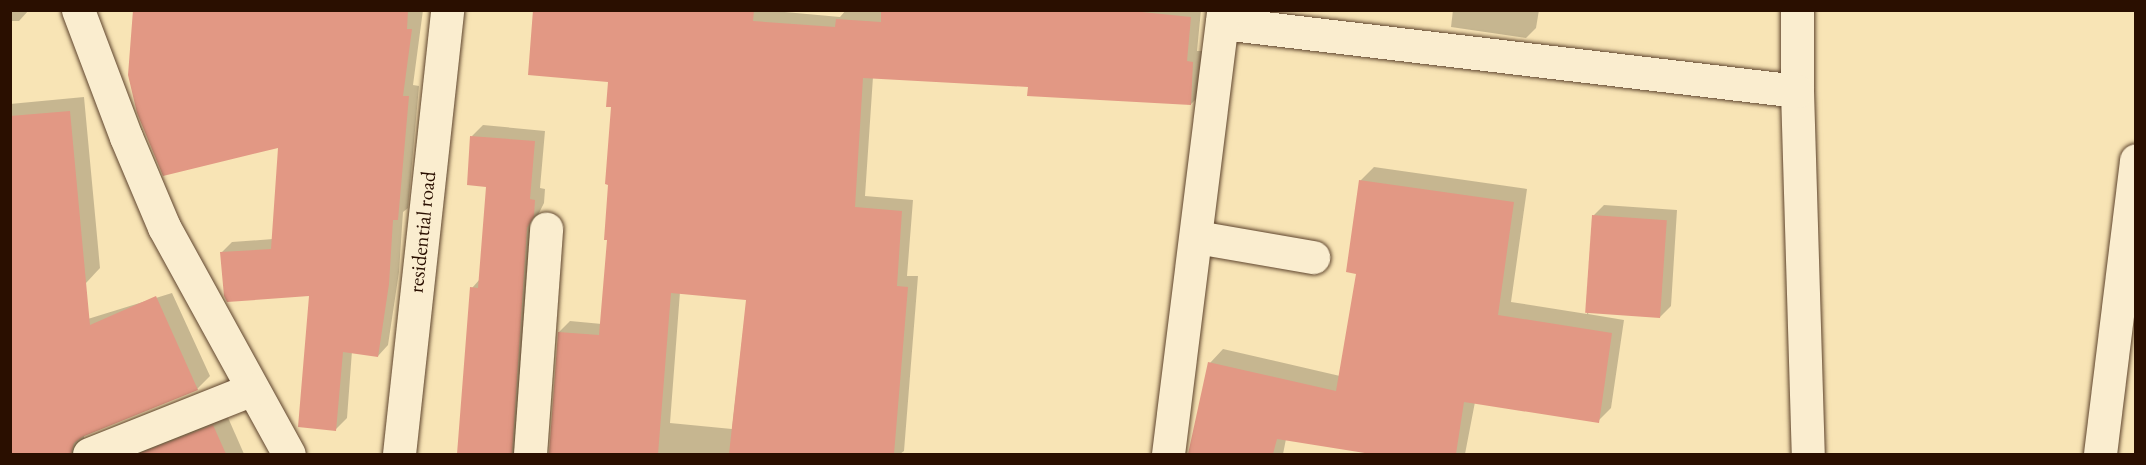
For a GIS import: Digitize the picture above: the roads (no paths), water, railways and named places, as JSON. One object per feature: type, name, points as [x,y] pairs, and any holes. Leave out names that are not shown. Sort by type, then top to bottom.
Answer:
[{"type":"street","points":[[78,10],[126,137],[164,227],[289,454]]},
{"type":"street","name":"residential road","points":[[399,454],[447,10]]},
{"type":"street","points":[[1797,10],[1797,92],[1808,454]]},
{"type":"street","points":[[1168,454],[1223,17],[1797,92]]},
{"type":"street","points":[[2100,454],[2136,160]]},
{"type":"street","points":[[530,454],[546,229]]},
{"type":"street","points":[[1197,237],[1313,256]]},
{"type":"street","points":[[89,454],[252,389]]}]
